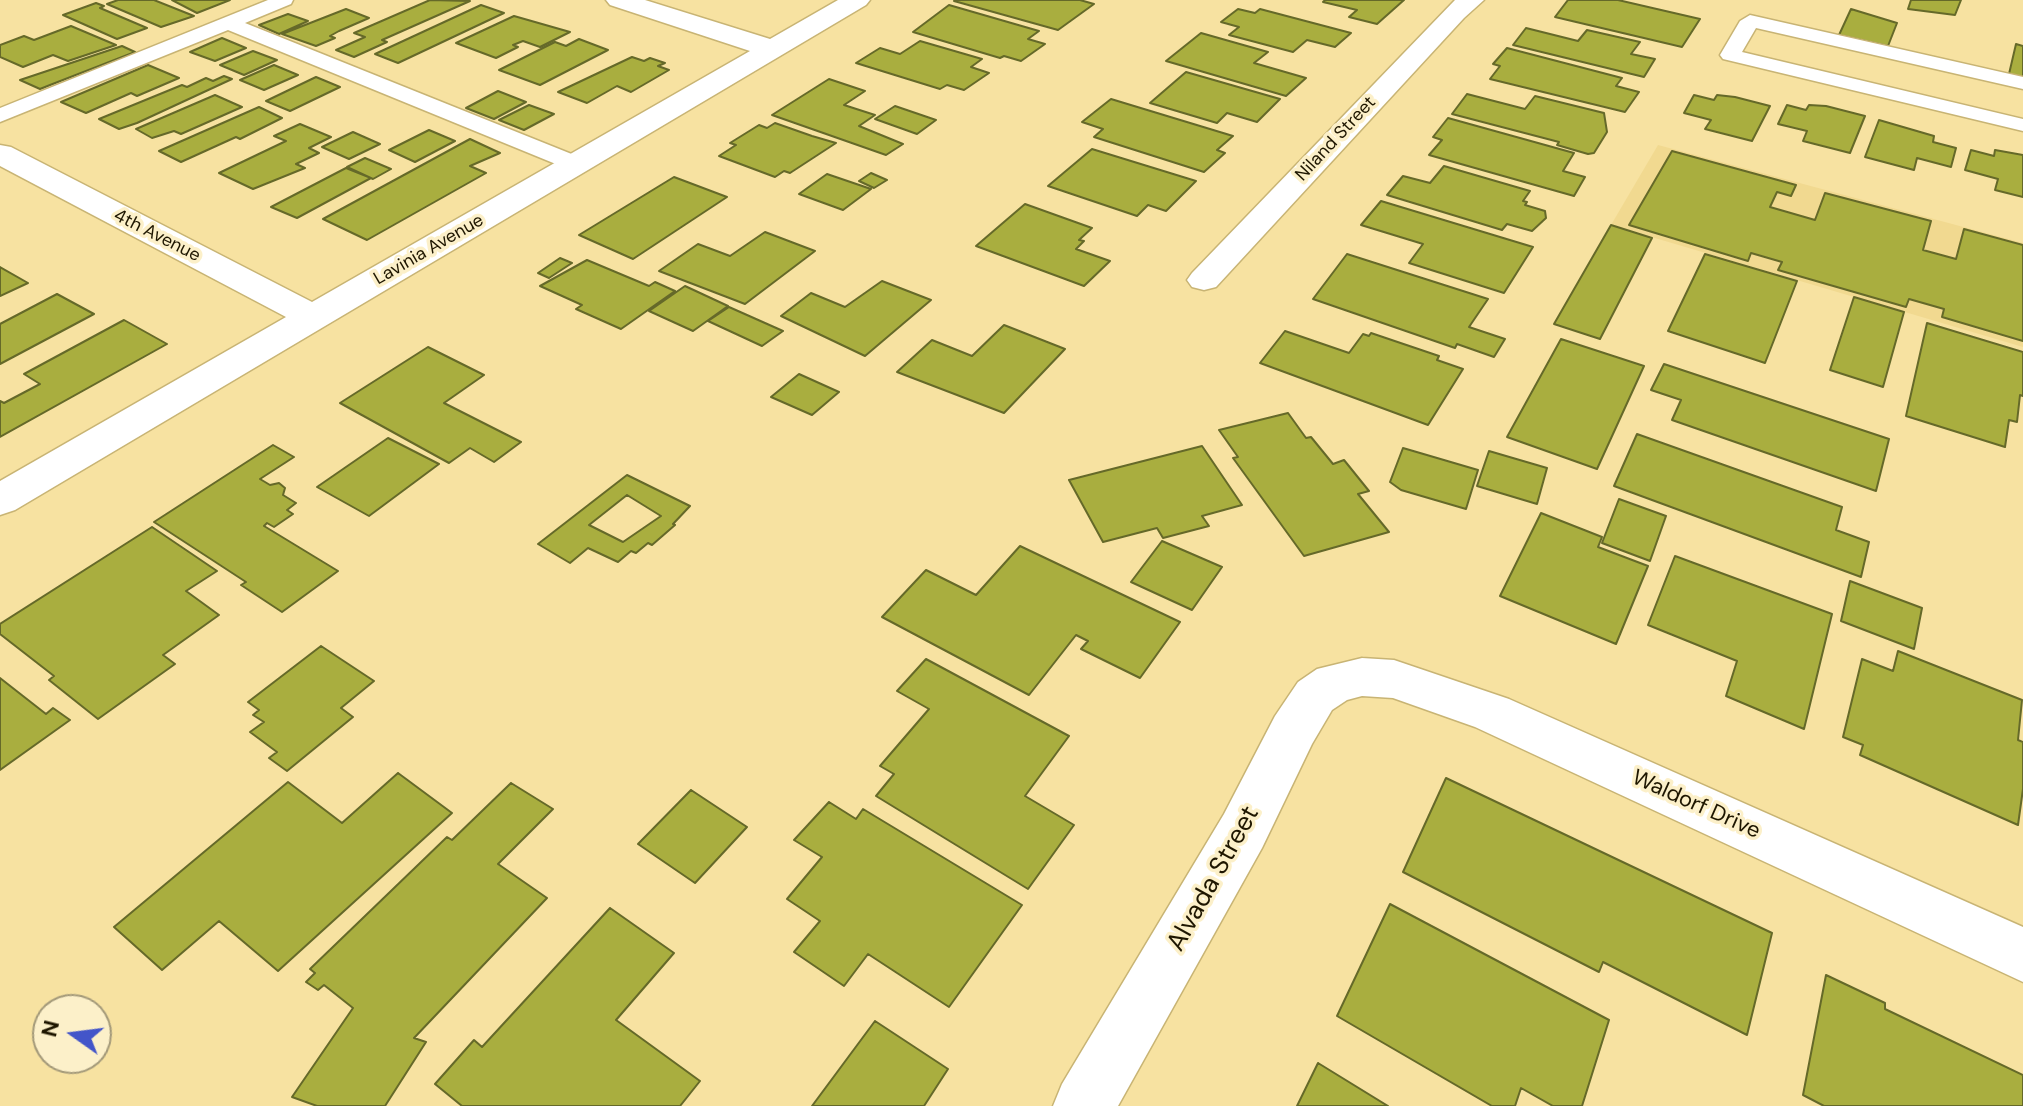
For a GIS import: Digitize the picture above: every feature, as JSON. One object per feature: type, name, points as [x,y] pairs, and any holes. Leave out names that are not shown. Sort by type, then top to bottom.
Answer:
[{"type":"street","points":[[619,0],[772,49]]},
{"type":"street","name":"Lavinia Avenue","points":[[0,500],[857,0]]},
{"type":"street","name":"Niland Street","points":[[1204,280],[1455,12],[1471,0]]},
{"type":"street","name":"4th Avenue","points":[[0,154],[313,317]]},
{"type":"street","name":"Waldorf Drive","points":[[1362,677],[1394,679],[1492,713],[2023,955]]},
{"type":"street","name":"Alvada Street","points":[[1084,1106],[1243,831],[1293,731],[1315,696],[1334,683],[1362,677]]},
{"type":"lane","points":[[0,116],[284,0]]},
{"type":"lane","points":[[2023,83],[1750,21],[1730,55],[2023,125]]},
{"type":"lane","points":[[228,23],[576,164]]},
{"type":"shaded area","points":[[1658,145],[2023,243],[2023,347],[1611,225]]},
{"type":"building","points":[[118,0],[154,0],[194,16],[161,27],[107,4]]},
{"type":"building","points":[[172,0],[230,0],[197,13]]},
{"type":"building","points":[[430,0],[470,1],[382,40],[387,42],[354,57],[336,50],[365,37],[354,33]]},
{"type":"building","points":[[956,0],[1080,0],[1094,4],[1058,30]]},
{"type":"building","points":[[1404,0],[1377,24],[1349,17],[1357,10],[1323,2]]},
{"type":"building","points":[[1568,0],[1618,0],[1700,19],[1682,47],[1555,17]]},
{"type":"building","points":[[1911,0],[1961,0],[1955,15],[1908,9]]},
{"type":"building","points":[[96,3],[104,6],[100,8],[147,28],[117,39],[63,15]]},
{"type":"building","points":[[481,5],[504,13],[398,63],[375,54]]},
{"type":"building","points":[[949,5],[1039,31],[1028,39],[1045,44],[1021,61],[1004,56],[1000,58],[913,32]]},
{"type":"building","points":[[346,9],[369,18],[339,31],[330,36],[335,38],[316,46],[282,34]]},
{"type":"building","points":[[1238,9],[1255,13],[1260,9],[1351,33],[1335,47],[1307,40],[1293,52],[1229,35],[1239,27],[1221,22]]},
{"type":"building","points":[[1851,9],[1897,23],[1888,46],[1839,35]]},
{"type":"building","points":[[288,14],[308,21],[279,34],[259,25]]},
{"type":"building","points":[[514,16],[570,32],[540,47],[523,41],[513,45],[518,47],[496,58],[456,43]]},
{"type":"building","points":[[71,26],[116,45],[68,61],[53,55],[23,67],[0,57],[0,45],[24,36],[34,40]]},
{"type":"building","points":[[1526,28],[1578,41],[1587,30],[1640,42],[1631,54],[1655,59],[1644,77],[1513,45]]},
{"type":"building","points":[[1201,33],[1268,52],[1254,63],[1306,78],[1286,96],[1166,61]]},
{"type":"building","points":[[222,38],[246,48],[215,61],[190,52]]},
{"type":"building","points":[[579,39],[608,50],[540,85],[499,70],[555,42],[566,46]]},
{"type":"building","points":[[920,41],[982,59],[971,67],[989,73],[964,90],[947,85],[940,89],[856,63],[880,48],[900,54]]},
{"type":"building","points":[[2016,44],[2023,46],[2023,77],[2009,74]]},
{"type":"building","points":[[122,46],[135,52],[40,89],[20,80]]},
{"type":"building","points":[[1507,48],[1622,78],[1616,86],[1639,92],[1625,112],[1490,79],[1500,66],[1493,64]]},
{"type":"building","points":[[253,51],[277,60],[244,75],[220,65]]},
{"type":"building","points":[[632,57],[665,63],[658,66],[669,70],[631,92],[617,86],[587,103],[558,92]]},
{"type":"building","points":[[148,65],[179,78],[137,96],[131,93],[86,113],[61,102]]},
{"type":"building","points":[[274,65],[298,75],[264,90],[240,80]]},
{"type":"building","points":[[1186,72],[1280,99],[1257,122],[1227,113],[1217,123],[1150,103]]},
{"type":"building","points":[[224,76],[232,79],[137,123],[119,129],[99,119],[182,85],[187,87],[206,78],[213,81]]},
{"type":"building","points":[[316,77],[340,87],[290,111],[266,101]]},
{"type":"building","points":[[829,79],[865,91],[844,105],[875,115],[859,126],[903,144],[886,155],[772,115]]},
{"type":"building","points":[[498,91],[526,102],[494,119],[466,108]]},
{"type":"building","points":[[1467,94],[1525,109],[1535,96],[1604,113],[1607,132],[1594,153],[1588,154],[1557,145],[1559,142],[1452,114]]},
{"type":"building","points":[[215,95],[242,107],[181,134],[174,131],[152,138],[136,129]]},
{"type":"building","points":[[1694,95],[1714,100],[1717,95],[1735,97],[1770,106],[1752,141],[1705,129],[1711,120],[1684,113]]},
{"type":"building","points":[[1111,99],[1233,136],[1217,150],[1225,153],[1204,172],[1094,137],[1103,129],[1082,122]]},
{"type":"building","points":[[529,105],[554,114],[524,130],[499,120]]},
{"type":"building","points":[[1787,105],[1806,110],[1809,105],[1826,106],[1865,116],[1850,153],[1803,141],[1807,131],[1778,124]]},
{"type":"building","points":[[895,106],[936,120],[917,134],[875,119]]},
{"type":"building","points":[[259,107],[282,118],[240,139],[236,137],[181,162],[159,151]]},
{"type":"building","points":[[1448,118],[1574,153],[1563,171],[1585,177],[1574,196],[1429,155],[1442,140],[1433,137]]},
{"type":"building","points":[[1879,120],[1934,136],[1933,142],[1956,148],[1951,167],[1917,158],[1914,170],[1865,157]]},
{"type":"building","points":[[775,123],[836,143],[790,173],[784,171],[775,177],[719,156],[736,145],[730,143],[759,125],[767,128]]},
{"type":"building","points":[[300,124],[331,137],[309,148],[319,153],[296,164],[305,168],[253,189],[219,173],[286,141],[274,136]]},
{"type":"building","points":[[429,130],[455,141],[415,162],[389,150]]},
{"type":"building","points":[[353,132],[380,144],[349,159],[322,147]]},
{"type":"building","points":[[470,139],[500,153],[470,166],[486,173],[367,240],[323,219]]},
{"type":"building","points":[[1092,149],[1196,181],[1166,211],[1148,205],[1137,216],[1048,186]]},
{"type":"building","points":[[1971,150],[1994,156],[1995,150],[2023,155],[2023,197],[1995,190],[1998,179],[1965,170]]},
{"type":"building","points":[[1672,151],[1796,185],[1791,196],[1777,192],[1770,207],[1815,220],[1825,193],[1931,221],[1923,250],[1956,259],[1964,229],[2023,245],[2023,341],[1942,317],[1944,309],[1909,299],[1906,307],[1778,270],[1782,262],[1751,253],[1748,261],[1629,225]]},
{"type":"building","points":[[365,158],[391,169],[373,179],[347,167]]},
{"type":"building","points":[[1444,166],[1530,191],[1523,201],[1527,202],[1525,205],[1545,211],[1546,218],[1532,231],[1507,224],[1502,230],[1387,195],[1403,176],[1430,183]]},
{"type":"building","points":[[346,168],[371,178],[297,218],[271,207]]},
{"type":"building","points":[[871,173],[887,180],[874,188],[859,181]]},
{"type":"building","points":[[827,174],[871,189],[843,210],[799,194]]},
{"type":"building","points":[[674,177],[727,197],[633,259],[579,235]]},
{"type":"building","points":[[1381,201],[1533,247],[1504,293],[1409,263],[1423,244],[1361,225]]},
{"type":"building","points":[[1025,204],[1092,228],[1079,240],[1084,241],[1076,249],[1110,261],[1084,286],[976,246]]},
{"type":"building","points":[[1611,225],[1652,238],[1600,339],[1554,324]]},
{"type":"building","points":[[765,232],[815,251],[745,304],[659,271],[698,244],[730,256]]},
{"type":"building","points":[[1347,254],[1488,299],[1469,327],[1505,339],[1494,357],[1457,344],[1455,348],[1313,299]]},
{"type":"building","points":[[1705,254],[1797,281],[1765,363],[1668,331]]},
{"type":"building","points":[[560,258],[572,263],[549,278],[538,273]]},
{"type":"building","points":[[587,260],[649,286],[655,282],[675,291],[621,329],[576,309],[582,305],[540,286]]},
{"type":"building","points":[[0,267],[28,283],[0,296]]},
{"type":"building","points":[[882,281],[931,300],[865,356],[781,316],[811,293],[845,307]]},
{"type":"building","points":[[685,286],[728,306],[693,331],[649,311]]},
{"type":"building","points":[[57,294],[94,314],[0,364],[0,324]]},
{"type":"building","points":[[1854,297],[1904,312],[1883,387],[1830,370]]},
{"type":"building","points":[[729,307],[783,331],[762,346],[708,321]]},
{"type":"building","points":[[124,320],[167,344],[0,437],[0,401],[4,403],[40,384],[24,374]]},
{"type":"building","points":[[1927,323],[2023,352],[2023,396],[2020,395],[2017,422],[2009,420],[2005,447],[1906,416]]},
{"type":"building","points":[[1004,325],[1065,349],[1004,413],[897,372],[932,340],[972,356]]},
{"type":"building","points":[[1285,331],[1349,353],[1363,334],[1369,336],[1371,333],[1439,356],[1437,360],[1463,369],[1428,425],[1260,363]]},
{"type":"building","points":[[1561,339],[1644,366],[1597,469],[1507,437]]},
{"type":"building","points":[[428,347],[484,375],[444,403],[521,442],[494,462],[470,448],[449,463],[340,403]]},
{"type":"building","points":[[1664,364],[1889,439],[1876,491],[1672,420],[1681,400],[1651,390]]},
{"type":"building","points":[[799,374],[839,392],[812,415],[771,397]]},
{"type":"building","points":[[1288,413],[1306,438],[1311,437],[1333,464],[1344,460],[1369,491],[1358,494],[1389,532],[1304,556],[1233,458],[1238,457],[1219,430]]},
{"type":"building","points":[[1637,434],[1842,507],[1836,530],[1869,542],[1861,577],[1614,486]]},
{"type":"building","points":[[388,438],[439,464],[369,516],[317,487]]},
{"type":"building","points":[[273,445],[294,457],[260,479],[270,485],[279,483],[285,488],[283,495],[296,503],[287,510],[293,514],[274,527],[267,523],[264,526],[338,571],[282,612],[241,585],[246,582],[154,522]]},
{"type":"building","points":[[1202,446],[1242,505],[1202,516],[1209,526],[1163,538],[1157,528],[1103,542],[1069,480]]},
{"type":"building","points":[[1403,448],[1478,470],[1466,509],[1401,490],[1390,482]]},
{"type":"building","points":[[1489,451],[1547,468],[1537,504],[1477,486]]},
{"type":"building","points":[[627,475],[690,506],[675,525],[652,545],[648,543],[636,553],[631,551],[618,562],[588,548],[570,563],[538,544]],"holes":[[[627,495],[661,516],[623,542],[589,525]]]},
{"type":"building","points":[[1619,499],[1666,516],[1650,561],[1602,543]]},
{"type":"building","points":[[1541,513],[1602,537],[1598,547],[1648,566],[1616,644],[1500,596]]},
{"type":"building","points":[[152,527],[217,571],[186,591],[219,615],[163,655],[175,664],[98,719],[49,680],[54,676],[0,634],[0,624]]},
{"type":"building","points":[[1162,541],[1222,567],[1192,610],[1131,582]]},
{"type":"building","points":[[1020,546],[1180,622],[1140,678],[1081,649],[1088,641],[1076,635],[1029,695],[882,617],[926,570],[976,595]]},
{"type":"building","points":[[1675,556],[1832,614],[1804,729],[1726,696],[1737,661],[1648,625]]},
{"type":"building","points":[[1850,581],[1922,608],[1914,649],[1841,621]]},
{"type":"building","points":[[321,646],[374,681],[341,708],[353,717],[287,771],[269,758],[277,752],[250,732],[264,722],[253,715],[259,710],[248,702]]},
{"type":"building","points":[[1898,651],[2022,700],[2018,740],[2023,742],[2023,789],[2018,825],[1860,755],[1863,745],[1843,737],[1862,659],[1893,671]]},
{"type":"building","points":[[926,659],[1069,736],[1025,796],[1074,825],[1028,889],[876,796],[894,774],[880,766],[929,709],[897,691]]},
{"type":"building","points":[[0,678],[46,714],[53,708],[70,720],[0,770]]},
{"type":"building","points":[[398,773],[452,813],[278,971],[219,921],[162,970],[114,927],[288,782],[342,823]]},
{"type":"building","points":[[1446,778],[1772,933],[1747,1035],[1603,962],[1599,972],[1403,872]]},
{"type":"building","points":[[511,783],[553,809],[498,864],[547,898],[414,1038],[426,1042],[385,1106],[317,1106],[292,1097],[353,1008],[324,985],[318,990],[306,982],[315,973],[310,969],[447,837],[452,840]]},
{"type":"building","points":[[691,790],[747,827],[695,883],[638,844]]},
{"type":"building","points":[[829,802],[856,819],[863,809],[1022,905],[949,1007],[868,954],[844,986],[794,952],[820,921],[787,899],[822,857],[794,840]]},
{"type":"building","points":[[1390,904],[1609,1020],[1582,1106],[1553,1106],[1521,1088],[1515,1106],[1492,1106],[1337,1016]]},
{"type":"building","points":[[610,908],[674,953],[616,1020],[700,1081],[680,1106],[462,1106],[435,1084],[474,1040],[482,1047]]},
{"type":"building","points":[[1826,975],[1885,1003],[1885,1009],[2023,1075],[2023,1106],[1824,1106],[1803,1095]]},
{"type":"building","points":[[875,1021],[948,1069],[924,1106],[812,1106]]},
{"type":"building","points":[[1318,1063],[1388,1106],[1297,1106]]}]
